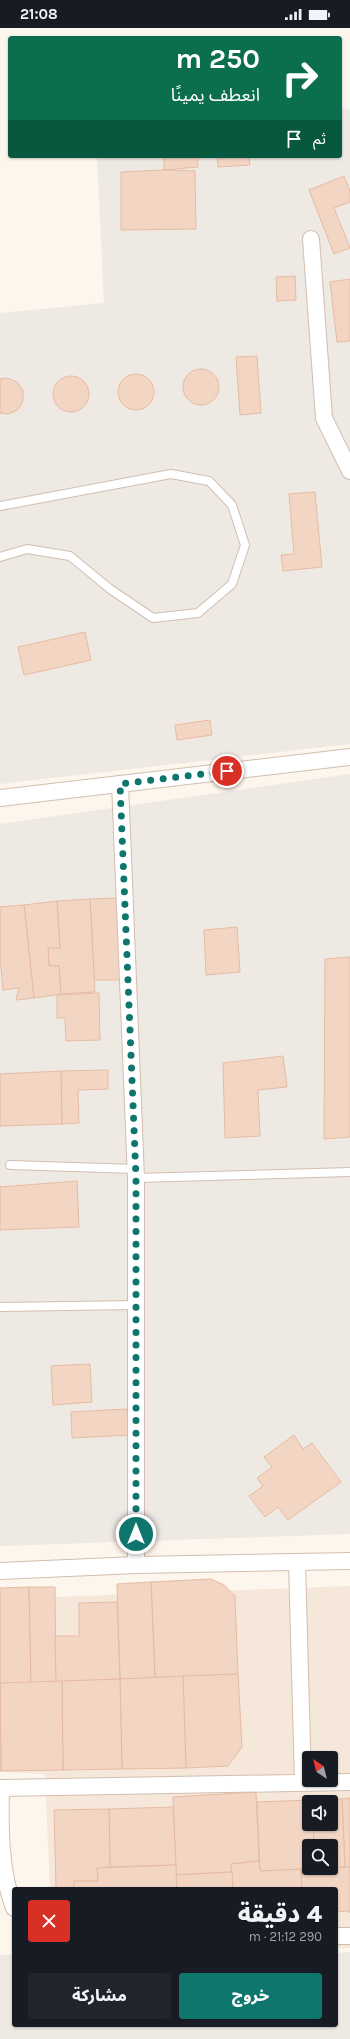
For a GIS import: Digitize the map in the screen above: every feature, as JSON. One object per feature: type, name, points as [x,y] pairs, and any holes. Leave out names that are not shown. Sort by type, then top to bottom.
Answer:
[{"type":"street","points":[[311,239],[324,418],[350,471]]},
{"type":"street","points":[[0,798],[350,757]]},
{"type":"street","points":[[120,784],[136,1173],[136,1565]]},
{"type":"street","points":[[0,1572],[136,1565],[350,1561]]},
{"type":"street","points":[[297,1563],[302,1751]]},
{"type":"street","points":[[12,1904],[9,1898],[0,1862],[0,1788],[302,1782]]},
{"type":"street","points":[[338,1782],[350,1782]]},
{"type":"street","points":[[338,1936],[350,1936]]},
{"type":"lane","points":[[0,506],[171,474],[208,481],[232,505],[245,545],[232,584],[198,614],[153,618],[110,588],[70,556],[27,549],[0,557]]},
{"type":"lane","points":[[10,1165],[136,1173],[350,1172]]},
{"type":"lane","points":[[0,1307],[136,1305]]},
{"type":"shaded area","points":[[342,108],[350,110],[350,744],[0,784],[0,313],[104,303],[97,158],[342,158]]},
{"type":"shaded area","points":[[350,774],[350,1534],[0,1546],[0,824]]},
{"type":"shaded area","points":[[350,1586],[350,1948],[338,1948],[338,1887],[50,1887],[45,1774],[0,1772],[0,1599]]},
{"type":"shaded area","points":[[350,1952],[350,2039],[0,2039],[0,1955],[12,1955],[12,2027],[338,2027],[338,1953]]},
{"type":"building","points":[[164,158],[198,158],[198,167],[164,170]]},
{"type":"building","points":[[217,158],[249,158],[250,165],[218,167]]},
{"type":"building","points":[[164,170],[195,171],[196,229],[121,230],[121,172]]},
{"type":"building","points":[[344,176],[350,191],[350,202],[334,208],[350,248],[334,254],[309,190]]},
{"type":"building","points":[[295,276],[296,300],[277,301],[276,277]]},
{"type":"building","points":[[350,279],[350,341],[337,342],[330,282]]},
{"type":"building","points":[[257,356],[261,413],[240,415],[236,357]]},
{"type":"building","points":[[205,369],[214,374],[218,380],[218,394],[214,400],[205,405],[197,405],[188,400],[184,394],[183,383],[188,374],[194,370]]},
{"type":"building","points":[[140,374],[149,379],[153,385],[153,399],[149,405],[140,410],[132,410],[123,405],[119,399],[118,388],[123,379],[129,375]]},
{"type":"building","points":[[75,376],[84,381],[88,387],[88,401],[84,407],[75,412],[67,412],[58,407],[54,401],[53,390],[58,381],[64,377]]},
{"type":"building","points":[[7,378],[17,382],[23,390],[23,401],[18,410],[8,414],[0,413],[0,379]]},
{"type":"building","points":[[315,492],[322,567],[283,571],[281,555],[294,554],[289,494]]},
{"type":"building","points":[[85,632],[91,660],[24,675],[18,647]]},
{"type":"building","points":[[210,720],[212,735],[177,740],[175,725]]},
{"type":"building","points":[[117,898],[122,980],[94,980],[90,899]]},
{"type":"building","points":[[90,899],[95,992],[61,994],[59,966],[49,966],[48,948],[60,948],[57,901]]},
{"type":"building","points":[[57,901],[60,948],[48,948],[49,966],[59,966],[61,994],[34,998],[24,905]]},
{"type":"building","points":[[24,905],[34,998],[16,1000],[19,988],[3,990],[0,958],[0,907]]},
{"type":"building","points":[[237,927],[240,972],[206,975],[204,930]]},
{"type":"building","points":[[350,957],[350,1137],[324,1139],[325,959]]},
{"type":"building","points":[[99,993],[100,1040],[66,1041],[65,1018],[57,1018],[57,995]]},
{"type":"building","points":[[283,1056],[287,1087],[258,1090],[260,1136],[225,1138],[223,1063]]},
{"type":"building","points":[[108,1070],[108,1089],[78,1090],[79,1123],[62,1124],[61,1071]]},
{"type":"building","points":[[61,1071],[62,1124],[0,1126],[0,1074]]},
{"type":"building","points":[[77,1181],[79,1227],[0,1230],[0,1187]]},
{"type":"building","points":[[90,1364],[92,1402],[53,1405],[51,1366]]},
{"type":"building","points":[[127,1409],[129,1435],[72,1438],[71,1412]]},
{"type":"building","points":[[294,1435],[303,1449],[312,1443],[341,1482],[288,1520],[278,1507],[265,1517],[249,1496],[263,1486],[257,1478],[272,1467],[264,1457]]},
{"type":"building","points":[[211,1579],[224,1585],[235,1596],[238,1674],[155,1678],[151,1582]]},
{"type":"building","points":[[151,1582],[155,1678],[120,1679],[117,1584]]},
{"type":"building","points":[[29,1587],[31,1683],[0,1683],[0,1588]]},
{"type":"building","points":[[29,1587],[55,1587],[56,1682],[31,1683]]},
{"type":"building","points":[[117,1602],[120,1679],[56,1682],[55,1636],[79,1636],[79,1603]]},
{"type":"building","points":[[238,1674],[242,1747],[228,1766],[186,1768],[183,1676]]},
{"type":"building","points":[[183,1676],[186,1768],[122,1769],[120,1679]]},
{"type":"building","points":[[120,1679],[122,1769],[63,1770],[62,1681]]},
{"type":"building","points":[[62,1681],[63,1770],[1,1771],[0,1683]]},
{"type":"building","points":[[0,1683],[1,1771],[0,1771]]},
{"type":"building","points":[[256,1792],[259,1861],[231,1864],[232,1872],[176,1875],[173,1797]]},
{"type":"building","points":[[350,1798],[350,1867],[345,1867],[342,1799]]},
{"type":"building","points":[[338,1799],[342,1799],[345,1867],[338,1868],[338,1839],[314,1839],[313,1831],[338,1831]]},
{"type":"building","points":[[302,1800],[302,1831],[313,1831],[314,1839],[302,1839],[302,1869],[260,1871],[257,1802]]},
{"type":"building","points":[[173,1807],[176,1865],[110,1867],[109,1809]]},
{"type":"building","points":[[109,1809],[110,1867],[97,1868],[98,1881],[74,1881],[74,1887],[56,1887],[54,1810]]},
{"type":"building","points":[[259,1861],[260,1871],[301,1869],[302,1887],[233,1887],[231,1864]]},
{"type":"building","points":[[176,1865],[177,1887],[74,1887],[74,1881],[98,1881],[97,1868]]},
{"type":"building","points":[[338,1867],[350,1867],[350,1911],[338,1912],[338,1887],[302,1887],[301,1869],[302,1875],[338,1875]]},
{"type":"building","points":[[232,1872],[233,1887],[177,1887],[176,1875]]},
{"type":"route","points":[[136,1534],[136,1178],[120,784],[227,771]]}]
